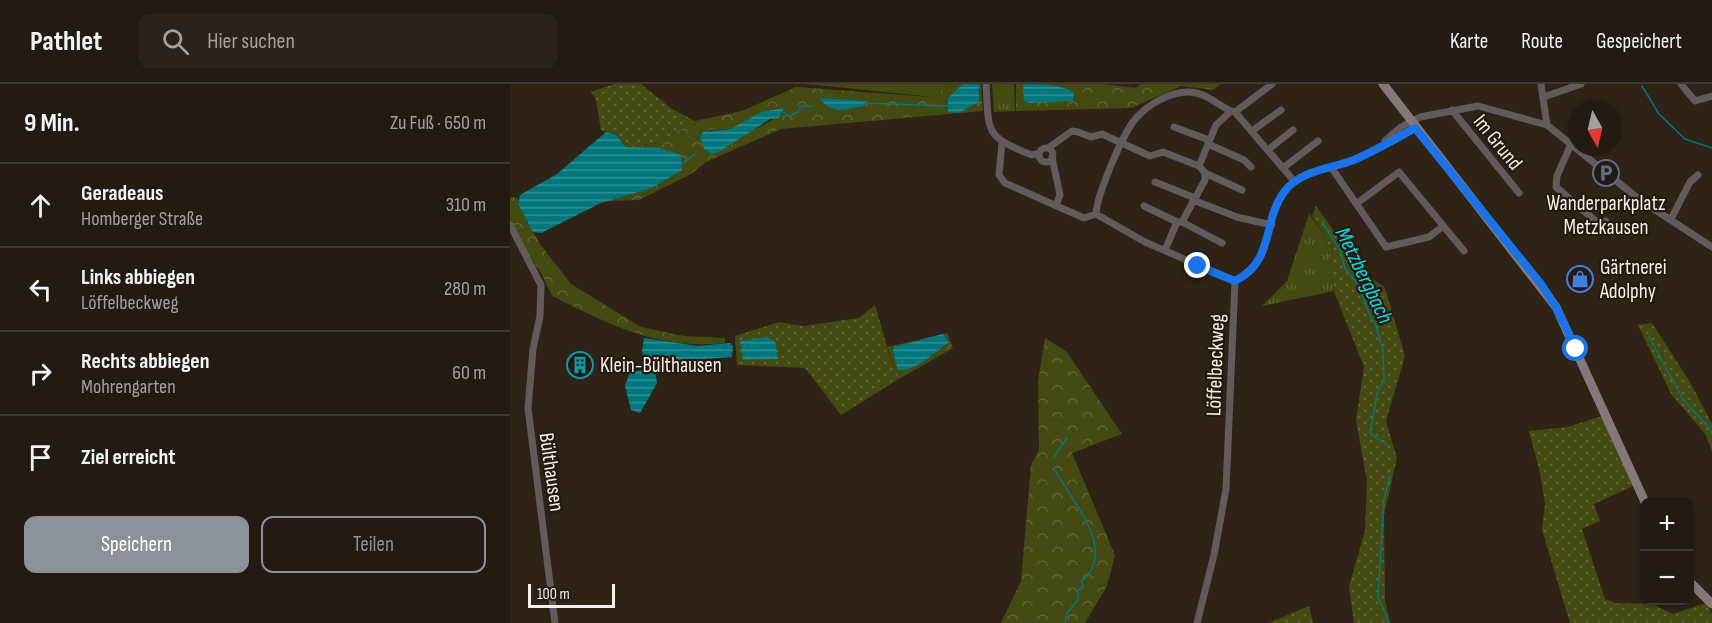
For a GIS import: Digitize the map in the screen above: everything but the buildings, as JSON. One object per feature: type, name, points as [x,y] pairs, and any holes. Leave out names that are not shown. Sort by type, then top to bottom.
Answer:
[{"type":"main road","points":[[1386,85],[1413,124],[1556,307],[1643,497]]},
{"type":"main road","points":[[1694,587],[1712,604]]},
{"type":"street","points":[[986,84],[990,129],[1002,143],[1032,155],[1048,148],[1072,132],[1091,137],[1102,134],[1150,156],[1162,152],[1200,166],[1205,173],[1242,190]]},
{"type":"street","points":[[1200,166],[1216,125],[1272,84]]},
{"type":"street","points":[[1541,84],[1547,125]]},
{"type":"street","points":[[1544,97],[1581,84]]},
{"type":"street","points":[[1681,84],[1695,101],[1712,96]]},
{"type":"street","points":[[1096,214],[1097,202],[1112,164],[1134,120],[1145,109],[1177,94],[1190,92],[1205,96],[1218,101],[1233,112],[1269,149],[1294,181]]},
{"type":"street","points":[[1002,143],[999,174],[1005,183],[1084,218],[1096,214],[1145,243],[1235,281],[1255,268],[1283,193],[1294,181],[1355,159],[1413,124],[1452,110],[1488,107],[1547,125],[1568,142]]},
{"type":"street","points":[[1252,131],[1281,110]]},
{"type":"street","name":"Im Grund","points":[[1452,110],[1520,193]]},
{"type":"street","points":[[1174,127],[1244,160],[1251,167]]},
{"type":"street","points":[[1269,149],[1293,130]]},
{"type":"street","points":[[1283,168],[1318,141]]},
{"type":"street","points":[[1048,148],[1060,195],[1056,205]]},
{"type":"street","points":[[1568,151],[1557,176],[1556,187],[1588,217],[1598,223],[1606,221]]},
{"type":"street","points":[[1039,153],[1044,162],[1052,157]]},
{"type":"street","points":[[1586,156],[1640,200],[1712,247]]},
{"type":"street","points":[[1331,167],[1386,247],[1429,237],[1442,227]]},
{"type":"street","points":[[1356,204],[1399,172],[1464,251]]},
{"type":"street","points":[[1165,250],[1205,180],[1205,173]]},
{"type":"street","points":[[1671,219],[1690,182],[1698,175]]},
{"type":"street","points":[[1155,182],[1237,217],[1272,225]]},
{"type":"street","points":[[1144,206],[1222,243]]},
{"type":"street","name":"Bülthausen","points":[[510,225],[541,285],[540,316],[533,349],[528,408],[555,623]]},
{"type":"street","name":"Löffelbeckweg","points":[[1197,623],[1214,555],[1226,489],[1235,281]]},
{"type":"green space","points":[[614,84],[641,84],[672,109],[695,121],[658,143],[626,147],[616,135],[601,130],[596,100],[591,92]]},
{"type":"green space","points":[[807,84],[950,84],[932,97]]},
{"type":"green space","points":[[950,84],[964,84],[948,98],[959,113],[979,102],[979,84],[981,84],[983,111],[781,129],[706,162],[691,174],[639,200],[605,201],[652,188],[682,170],[659,148],[626,147],[658,143],[695,121],[742,111],[796,87],[932,97]],"holes":[[[783,113],[760,127],[704,149],[700,136],[710,130],[730,129]]]},
{"type":"green space","points":[[992,84],[1014,84],[1015,111],[994,112]]},
{"type":"green space","points":[[1016,84],[1104,84],[1135,88],[1141,84],[1221,84],[1213,90],[1181,86],[1132,108],[1016,111]]},
{"type":"green space","points":[[510,197],[518,198],[518,204],[540,244],[571,284],[641,327],[684,336],[725,338],[725,343],[678,343],[656,339],[594,317],[552,296],[542,275],[510,226]]},
{"type":"green space","points":[[1316,206],[1364,272],[1385,288],[1405,356],[1386,421],[1397,458],[1384,515],[1385,599],[1390,623],[1354,623],[1349,586],[1365,531],[1367,481],[1356,420],[1364,367],[1334,291],[1326,237],[1312,216]]},
{"type":"green space","points":[[1309,214],[1326,237],[1334,291],[1262,306],[1287,281]]},
{"type":"green space","points":[[875,305],[897,380],[841,415],[805,368],[737,365],[735,336],[779,322],[803,326],[859,318]]},
{"type":"green space","points":[[1652,323],[1690,382],[1712,424],[1712,452],[1706,435],[1671,394],[1638,325]]},
{"type":"green space","points":[[947,333],[953,348],[897,380],[888,347]]},
{"type":"green space","points":[[1045,338],[1067,352],[1122,434],[1072,453],[1115,555],[1107,586],[1085,623],[1001,623],[1021,581],[1031,465],[1039,450],[1038,381]]},
{"type":"green space","points":[[1602,416],[1633,486],[1594,504],[1600,521],[1582,529],[1605,599],[1615,603],[1654,605],[1673,614],[1706,603],[1712,614],[1712,623],[1570,623],[1542,530],[1545,504],[1529,431],[1568,427]]},
{"type":"green space","points":[[1309,606],[1313,623],[1269,623]]},
{"type":"water","points":[[963,84],[979,84],[979,102],[959,113],[948,112],[948,98]]},
{"type":"water","points":[[1023,84],[1049,85],[1068,89],[1074,92],[1073,101],[1029,103],[1024,100]]},
{"type":"water","points":[[820,98],[867,101],[864,106],[839,110],[828,107]]},
{"type":"water","points":[[784,108],[779,118],[770,119],[719,152],[711,154],[704,149],[700,137],[703,132],[730,129],[762,112]]},
{"type":"water","points":[[606,132],[616,135],[626,147],[659,148],[681,155],[682,170],[652,188],[601,203],[541,233],[533,232],[518,204],[520,195],[557,174]]},
{"type":"water","points":[[943,334],[949,342],[938,351],[918,365],[898,370],[894,347]]},
{"type":"water","points":[[767,337],[775,341],[778,359],[743,360],[740,341]]},
{"type":"water","points":[[644,338],[698,346],[730,343],[733,346],[732,357],[645,363],[642,351]]},
{"type":"water","points":[[655,369],[657,383],[640,413],[631,410],[625,386],[630,372]]},
{"type":"waterway","points":[[1642,86],[1659,114],[1685,139],[1712,148]]},
{"type":"waterway","points":[[864,103],[947,106]]},
{"type":"waterway","points":[[783,112],[788,116],[798,112],[801,106],[812,106]]},
{"type":"waterway","points":[[681,165],[695,154]]},
{"type":"waterway","name":"Metzbergbach","points":[[1322,222],[1340,250],[1345,269],[1358,284],[1371,318],[1375,322],[1383,350],[1384,379],[1377,394],[1370,433],[1387,445]]},
{"type":"waterway","points":[[1649,337],[1684,401],[1707,425],[1712,434]]},
{"type":"waterway","points":[[1054,457],[1067,438]]},
{"type":"waterway","points":[[1054,468],[1088,524],[1094,540],[1095,554],[1092,568],[1082,581],[1083,587],[1078,591],[1078,600],[1067,613],[1065,623]]},
{"type":"waterway","name":"Metzbergbach","points":[[1389,623],[1378,597],[1384,499],[1390,476]]},
{"type":"place","name":"Wanderparkplatz Metzkausen","points":[[1606,173]]},
{"type":"place","name":"Gärtnerei Adolphy","points":[[1580,279]]},
{"type":"place","name":"Klein-Bülthausen","points":[[580,365]]},
{"type":"route","points":[[1198,266],[1235,281],[1244,277],[1255,268],[1264,251],[1283,193],[1294,181],[1309,173],[1355,159],[1415,128],[1541,284],[1556,307],[1576,349]]}]
